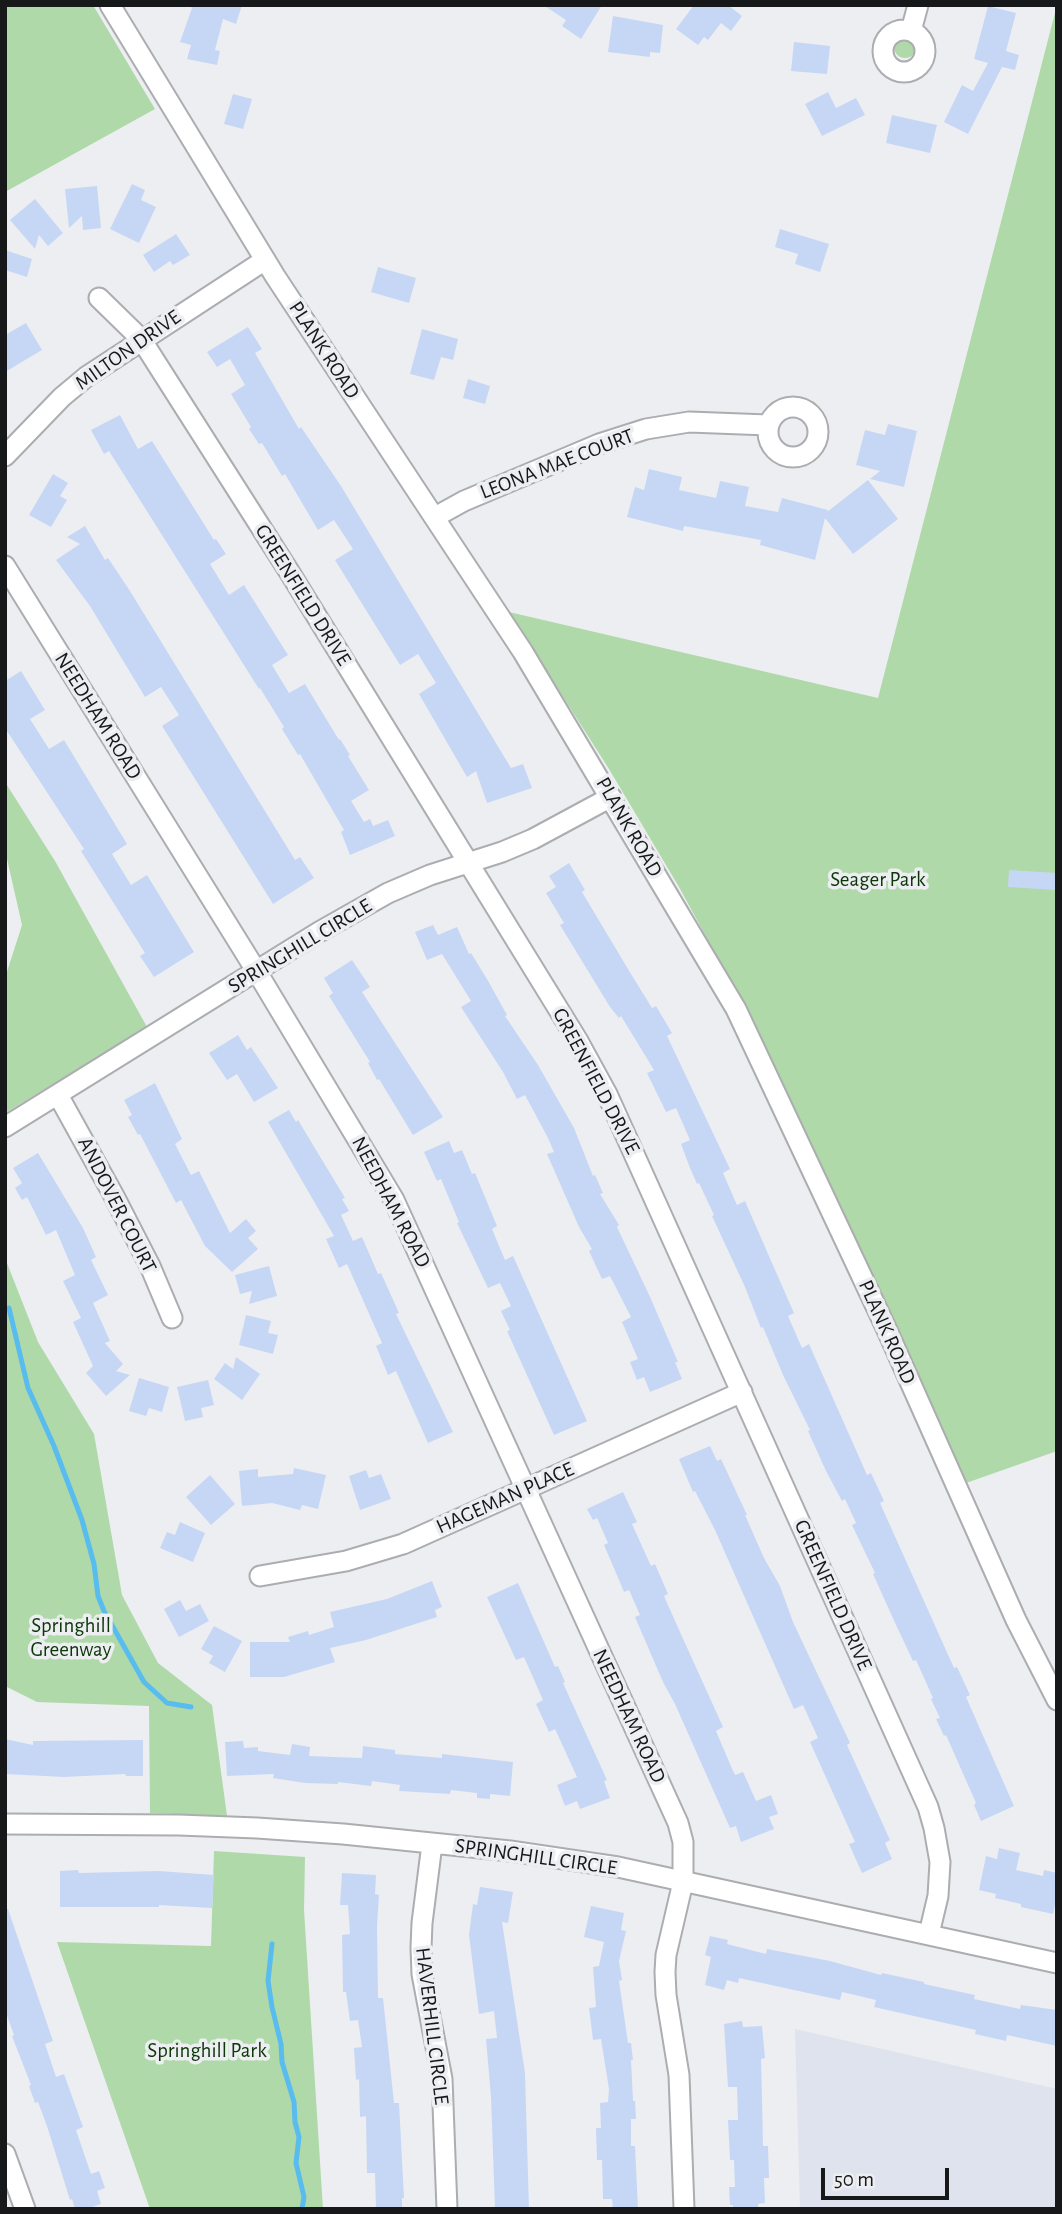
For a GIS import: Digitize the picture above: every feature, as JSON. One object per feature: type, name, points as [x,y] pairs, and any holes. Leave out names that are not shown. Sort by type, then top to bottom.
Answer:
[{"type":"street","name":"PLANK ROAD","points":[[110,5],[265,260],[523,652],[611,797],[753,1042],[887,1330],[1016,1620],[1057,1700]]},
{"type":"street","points":[[911,31],[918,5]]},
{"type":"street","name":"MILTON DRIVE","points":[[5,456],[62,397],[86,377],[265,260]]},
{"type":"street","name":"GREENFIELD DRIVE","points":[[99,298],[141,339],[298,585],[578,1041],[607,1094],[928,1807],[940,1862],[938,1896],[929,1934]]},
{"type":"street","name":"LEONA MAE COURT","points":[[435,517],[464,501],[600,444],[646,429],[689,422],[768,425]]},
{"type":"street","name":"NEEDHAM ROAD","points":[[5,566],[257,972],[394,1200],[678,1823],[683,1842],[683,1882]]},
{"type":"street","name":"SPRINGHILL CIRCLE","points":[[5,1126],[388,893],[430,875],[533,839],[611,797]]},
{"type":"street","name":"ANDOVER COURT","points":[[58,1095],[150,1266],[172,1318]]},
{"type":"street","name":"HAGEMAN PLACE","points":[[260,1576],[346,1561],[402,1544],[742,1392]]},
{"type":"street","name":"SPRINGHILL CIRCLE","points":[[5,1824],[257,1828],[343,1834],[563,1859],[618,1867],[1057,1963]]},
{"type":"street","name":"HAVERHILL CIRCLE","points":[[432,1844],[421,1948],[425,1993],[442,2079],[447,2209]]},
{"type":"street","points":[[683,1882],[665,1972],[666,1995],[679,2075],[684,2209]]},
{"type":"street","points":[[5,2154],[25,2209]]},
{"type":"shaded area","points":[[795,2029],[1057,2089],[1057,2209],[800,2209]]},
{"type":"green space","points":[[5,5],[93,5],[155,109],[5,192]]},
{"type":"green space","name":"Seager Park","points":[[1057,5],[1057,1451],[966,1483],[800,1122],[735,990],[679,887],[609,769],[509,612],[878,698]]},
{"type":"green space","points":[[905,36],[913,39],[916,47],[913,55],[905,58],[897,55],[894,47],[897,39]]},
{"type":"green space","points":[[5,782],[55,861],[147,1027],[5,1113],[5,978],[22,925],[5,850]]},
{"type":"green space","name":"Springhill Greenway","points":[[5,1258],[38,1342],[94,1434],[122,1595],[158,1663],[212,1705],[227,1816],[150,1813],[149,1706],[37,1702],[5,1686]]},
{"type":"green space","name":"Springhill Park","points":[[214,1851],[305,1857],[304,1910],[323,2209],[150,2209],[57,1942],[211,1946]]},
{"type":"building","points":[[189,5],[242,5],[236,24],[223,19],[215,50],[220,51],[217,65],[187,59],[191,45],[180,42],[192,8]]},
{"type":"building","points":[[543,5],[602,5],[581,39],[562,26],[566,20]]},
{"type":"building","points":[[694,5],[728,5],[742,16],[731,31],[721,23],[708,40],[704,37],[698,45],[676,29]]},
{"type":"building","points":[[988,6],[1016,13],[1006,51],[1019,55],[1015,70],[1002,67],[968,134],[944,122],[962,85],[973,91],[988,63],[974,59]]},
{"type":"building","points":[[613,16],[663,25],[660,53],[650,52],[650,57],[608,52]]},
{"type":"building","points":[[794,42],[830,46],[827,74],[791,71]]},
{"type":"building","points":[[828,92],[836,108],[856,98],[865,115],[822,136],[805,104]]},
{"type":"building","points":[[233,94],[252,99],[243,129],[224,124]]},
{"type":"building","points":[[892,115],[937,125],[930,153],[886,143]]},
{"type":"building","points":[[132,184],[145,190],[141,200],[156,207],[139,243],[110,229]]},
{"type":"building","points":[[97,186],[101,228],[83,230],[82,216],[69,228],[65,189]]},
{"type":"building","points":[[35,199],[63,233],[48,246],[39,235],[35,249],[10,220]]},
{"type":"building","points":[[780,229],[829,244],[820,272],[795,264],[798,254],[775,247]]},
{"type":"building","points":[[176,234],[190,255],[173,265],[170,261],[154,272],[143,255]]},
{"type":"building","points":[[5,250],[32,259],[27,277],[5,270]]},
{"type":"building","points":[[378,267],[416,278],[409,303],[371,292]]},
{"type":"building","points":[[26,323],[42,350],[5,372],[5,335]]},
{"type":"building","points":[[248,327],[262,349],[255,353],[299,429],[301,427],[341,486],[511,768],[523,764],[532,788],[487,803],[476,771],[467,777],[419,694],[436,683],[418,654],[400,665],[335,560],[353,549],[334,520],[318,530],[285,474],[282,476],[262,443],[259,444],[249,429],[251,427],[231,394],[245,385],[230,359],[217,367],[207,352]]},
{"type":"building","points":[[422,329],[458,339],[453,360],[441,357],[434,380],[410,374]]},
{"type":"building","points":[[468,379],[490,386],[485,404],[463,398]]},
{"type":"building","points":[[120,415],[138,449],[152,441],[214,540],[216,539],[226,554],[210,564],[229,595],[244,585],[288,655],[272,665],[289,693],[305,684],[350,755],[348,756],[369,790],[351,801],[364,822],[370,819],[373,826],[388,820],[395,836],[350,855],[341,832],[344,830],[300,754],[298,755],[282,729],[284,727],[109,451],[104,454],[91,430]]},
{"type":"building","points":[[888,424],[917,431],[904,487],[870,479],[880,471],[856,465],[865,430],[885,435]]},
{"type":"building","points":[[649,469],[682,477],[679,490],[716,498],[720,481],[749,487],[745,506],[778,512],[782,498],[828,510],[827,512],[868,480],[898,519],[853,554],[825,518],[815,560],[760,545],[761,540],[684,526],[683,531],[627,517],[635,487],[644,490]]},
{"type":"building","points":[[53,474],[68,483],[60,496],[67,500],[51,527],[29,515]]},
{"type":"building","points":[[85,526],[105,560],[108,558],[130,591],[295,860],[300,857],[314,878],[273,904],[162,726],[179,715],[161,687],[145,697],[90,606],[56,560],[80,544],[67,537]]},
{"type":"building","points":[[21,671],[45,710],[30,719],[49,749],[64,740],[127,844],[112,854],[131,885],[147,875],[194,952],[154,977],[140,956],[145,953],[81,851],[84,849],[5,728],[5,681]]},
{"type":"building","points":[[569,863],[585,890],[582,892],[631,974],[652,1008],[656,1006],[672,1033],[667,1036],[730,1169],[723,1173],[737,1205],[745,1201],[794,1313],[788,1316],[802,1348],[809,1344],[867,1475],[871,1473],[884,1501],[880,1503],[954,1668],[957,1667],[970,1695],[966,1697],[1014,1806],[981,1821],[974,1805],[976,1803],[946,1735],[944,1736],[936,1719],[940,1718],[931,1699],[933,1698],[896,1625],[852,1525],[856,1523],[845,1499],[842,1501],[826,1471],[808,1431],[810,1430],[712,1216],[714,1215],[690,1168],[681,1144],[690,1140],[676,1108],[666,1112],[647,1073],[654,1070],[621,1016],[619,1018],[610,1007],[560,925],[564,923],[546,893],[556,887],[549,876]]},
{"type":"building","points":[[1009,870],[1057,873],[1057,890],[1008,887]]},
{"type":"building","points":[[433,925],[438,935],[457,927],[469,954],[471,953],[487,979],[507,1015],[505,1016],[538,1065],[574,1128],[593,1176],[595,1175],[603,1193],[600,1194],[619,1225],[617,1227],[651,1299],[678,1362],[675,1362],[682,1379],[650,1392],[644,1377],[637,1380],[630,1362],[638,1359],[622,1322],[631,1317],[610,1276],[602,1279],[589,1251],[592,1249],[579,1227],[547,1154],[554,1152],[525,1095],[517,1099],[461,1007],[471,1001],[442,954],[427,960],[415,932]]},
{"type":"building","points":[[352,960],[370,987],[362,992],[443,1117],[413,1135],[379,1079],[377,1080],[368,1063],[370,1062],[329,996],[333,993],[324,978]]},
{"type":"building","points":[[238,1035],[247,1050],[251,1047],[278,1088],[254,1102],[237,1074],[227,1080],[209,1053]]},
{"type":"building","points":[[155,1083],[182,1139],[175,1144],[191,1175],[199,1171],[230,1233],[246,1219],[256,1231],[248,1238],[258,1249],[232,1272],[205,1246],[181,1200],[176,1203],[140,1134],[138,1135],[128,1117],[132,1115],[124,1100]]},
{"type":"building","points":[[289,1110],[296,1122],[298,1120],[345,1198],[342,1199],[349,1211],[341,1215],[353,1241],[362,1237],[378,1274],[381,1273],[399,1313],[396,1314],[453,1432],[428,1443],[396,1371],[388,1375],[376,1346],[382,1343],[347,1264],[339,1268],[326,1239],[334,1236],[268,1122]]},
{"type":"building","points":[[449,1141],[454,1153],[462,1150],[472,1174],[475,1173],[497,1226],[492,1229],[505,1260],[513,1256],[587,1421],[554,1435],[507,1331],[510,1330],[501,1311],[511,1306],[500,1283],[488,1288],[457,1223],[459,1222],[441,1179],[437,1181],[424,1152]]},
{"type":"building","points":[[38,1153],[83,1228],[96,1257],[91,1260],[108,1295],[93,1303],[110,1341],[105,1343],[123,1364],[116,1371],[130,1375],[106,1396],[86,1373],[93,1366],[73,1322],[81,1318],[63,1281],[75,1275],[56,1230],[46,1235],[27,1197],[22,1200],[15,1188],[22,1183],[13,1168]]},
{"type":"building","points":[[269,1266],[277,1296],[249,1304],[252,1291],[240,1294],[235,1275]]},
{"type":"building","points":[[246,1315],[271,1321],[268,1333],[278,1335],[273,1354],[239,1345]]},
{"type":"building","points":[[236,1357],[260,1374],[242,1400],[214,1379],[225,1363],[233,1369]]},
{"type":"building","points":[[139,1378],[169,1387],[162,1412],[149,1408],[146,1416],[129,1411]]},
{"type":"building","points":[[208,1380],[214,1405],[201,1408],[203,1417],[185,1421],[177,1387]]},
{"type":"building","points":[[710,1446],[717,1461],[721,1459],[764,1558],[780,1586],[793,1622],[850,1743],[847,1745],[890,1840],[885,1843],[892,1859],[862,1873],[849,1844],[855,1842],[810,1742],[818,1738],[803,1705],[794,1709],[715,1530],[695,1491],[693,1492],[679,1459]]},
{"type":"building","points":[[294,1468],[326,1475],[318,1509],[302,1505],[300,1510],[272,1503],[242,1506],[239,1471],[258,1469],[258,1477],[293,1474]]},
{"type":"building","points":[[366,1470],[369,1478],[381,1474],[391,1499],[360,1510],[349,1476]]},
{"type":"building","points":[[210,1475],[235,1504],[211,1525],[186,1497]]},
{"type":"building","points":[[623,1492],[637,1522],[632,1524],[651,1566],[655,1564],[668,1594],[664,1596],[723,1727],[716,1731],[735,1775],[743,1772],[756,1801],[771,1795],[778,1814],[769,1817],[774,1829],[741,1842],[736,1826],[730,1828],[663,1682],[635,1617],[640,1615],[629,1590],[624,1592],[604,1545],[608,1543],[597,1518],[593,1520],[587,1509]]},
{"type":"building","points":[[180,1522],[205,1533],[193,1562],[160,1548],[167,1532],[175,1535]]},
{"type":"building","points":[[432,1581],[442,1607],[435,1610],[437,1617],[366,1640],[330,1648],[335,1662],[284,1677],[250,1677],[250,1642],[290,1642],[288,1637],[308,1631],[309,1635],[334,1627],[330,1612],[387,1599]]},
{"type":"building","points":[[518,1583],[555,1667],[558,1666],[565,1682],[563,1683],[607,1780],[604,1781],[610,1798],[580,1809],[577,1801],[565,1806],[557,1785],[577,1777],[555,1729],[549,1732],[536,1704],[543,1700],[524,1657],[516,1660],[487,1597]]},
{"type":"building","points":[[180,1600],[186,1611],[200,1604],[209,1621],[179,1637],[164,1609]]},
{"type":"building","points":[[214,1626],[242,1641],[225,1672],[209,1663],[213,1656],[201,1649]]},
{"type":"building","points":[[5,1739],[33,1745],[33,1741],[143,1740],[143,1776],[125,1774],[64,1777],[5,1774]]},
{"type":"building","points":[[243,1741],[244,1748],[258,1747],[258,1751],[290,1755],[292,1744],[310,1747],[309,1756],[362,1758],[363,1746],[395,1750],[395,1754],[442,1758],[442,1754],[513,1762],[510,1796],[490,1794],[490,1799],[477,1798],[477,1793],[451,1790],[450,1794],[399,1791],[400,1785],[372,1781],[371,1786],[338,1782],[305,1783],[273,1778],[274,1774],[227,1776],[225,1742]]},
{"type":"building","points":[[999,1848],[1020,1853],[1016,1870],[1043,1876],[1044,1870],[1057,1873],[1057,1895],[1053,1914],[1021,1907],[1021,1904],[995,1898],[996,1894],[979,1890],[986,1856],[997,1859]]},
{"type":"building","points":[[78,1870],[79,1873],[159,1871],[214,1875],[212,1908],[159,1905],[60,1907],[60,1871]]},
{"type":"building","points":[[342,1873],[376,1875],[375,1894],[379,1895],[378,1998],[383,1998],[394,2103],[399,2103],[404,2198],[402,2209],[376,2209],[375,2173],[367,2173],[366,2116],[360,2117],[359,2079],[356,2080],[354,2048],[362,2047],[358,2020],[350,2021],[346,1992],[343,1992],[342,1935],[350,1934],[348,1905],[340,1905]]},
{"type":"building","points":[[480,1887],[513,1892],[508,1923],[502,1922],[525,2073],[529,2209],[495,2209],[486,2039],[497,2038],[494,2011],[479,2014],[469,1935],[473,1904],[477,1905]]},
{"type":"building","points":[[591,1906],[624,1913],[621,1930],[626,1931],[619,1961],[622,1980],[619,1981],[633,2060],[636,2119],[631,2119],[631,2146],[635,2146],[638,2209],[613,2209],[612,2199],[603,2199],[602,2160],[597,2160],[596,2128],[601,2128],[600,2103],[608,2102],[609,2089],[601,2039],[593,2040],[589,2008],[596,2007],[593,1967],[599,1966],[604,1942],[584,1937]]},
{"type":"building","points":[[5,1909],[8,1909],[53,2041],[45,2044],[56,2077],[64,2074],[83,2127],[76,2130],[91,2174],[99,2171],[105,2188],[97,2191],[101,2204],[86,2209],[75,2209],[72,2199],[70,2200],[47,2126],[38,2102],[35,2103],[12,2036],[14,2035],[5,2010]]},
{"type":"building","points":[[710,1936],[728,1940],[727,1944],[766,1954],[767,1949],[830,1961],[881,1975],[882,1973],[924,1982],[975,1995],[974,1999],[1020,2009],[1021,2005],[1057,2010],[1057,2046],[1007,2035],[1006,2041],[975,2034],[976,2030],[874,2007],[876,2000],[842,1992],[840,2000],[739,1978],[738,1983],[727,1980],[724,1990],[705,1985],[711,1957],[705,1955]]},
{"type":"building","points":[[742,2021],[743,2027],[762,2026],[765,2058],[761,2059],[763,2146],[768,2146],[769,2178],[764,2178],[765,2203],[758,2204],[758,2209],[733,2209],[733,2205],[730,2205],[729,2187],[735,2187],[734,2160],[730,2160],[728,2120],[738,2120],[737,2087],[728,2087],[724,2024]]},
{"type":"waterway","points":[[9,1308],[28,1388],[54,1446],[82,1520],[94,1564],[98,1596],[104,1611],[144,1682],[167,1703],[191,1707]]},
{"type":"waterway","points":[[272,1944],[268,1981],[282,2062],[294,2102],[299,2137],[296,2163],[304,2197],[302,2209]]}]
